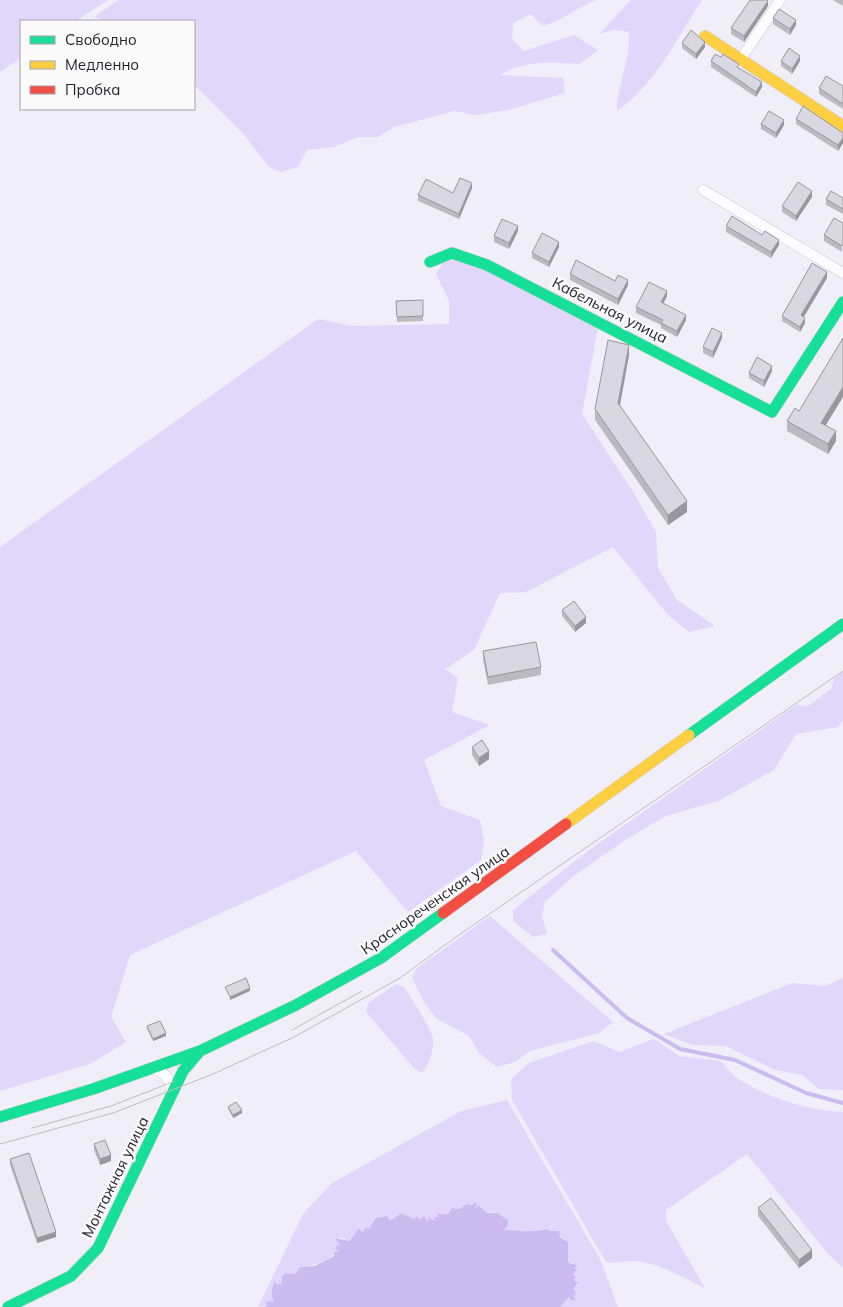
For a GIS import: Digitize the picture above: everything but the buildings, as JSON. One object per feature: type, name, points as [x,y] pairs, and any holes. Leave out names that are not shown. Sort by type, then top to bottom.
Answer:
[{"type":"street","points":[[741,59],[780,0]]},
{"type":"street","points":[[705,36],[843,126]]},
{"type":"street","points":[[703,190],[843,273]]},
{"type":"street","name":"Кабельная улица","points":[[430,262],[452,253],[487,265],[772,412],[843,302]]},
{"type":"street","name":"Краснореченская улица","points":[[0,1117],[200,1051],[296,1005],[381,958],[843,624]]},
{"type":"street","name":"Монтажная улица","points":[[8,1307],[70,1276],[98,1248],[183,1071],[200,1051]]},
{"type":"street","points":[[150,1069],[161,1070],[168,1077],[172,1093]]},
{"type":"shaded area","points":[[0,0],[108,0],[78,20],[20,20],[20,59],[0,72]]},
{"type":"shaded area","points":[[118,0],[596,0],[557,21],[542,26],[531,14],[513,23],[512,39],[524,51],[574,35],[598,50],[579,64],[528,64],[500,75],[563,78],[565,93],[508,110],[475,115],[454,111],[394,127],[378,137],[358,137],[334,147],[307,150],[298,167],[281,172],[269,167],[244,135],[195,86],[195,20],[103,20],[94,17]]},
{"type":"shaded area","points":[[631,0],[702,0],[653,75],[630,101],[617,111],[617,101],[628,53],[629,32],[614,30],[599,34]]},
{"type":"shaded area","points":[[455,259],[488,270],[598,327],[582,414],[632,490],[656,532],[658,568],[677,600],[715,626],[689,632],[668,615],[613,547],[526,592],[500,593],[474,650],[445,669],[458,678],[452,712],[490,725],[424,760],[441,806],[480,820],[484,841],[481,860],[408,912],[356,851],[130,955],[111,1017],[126,1042],[90,1064],[0,1091],[0,547],[318,319],[352,326],[449,324],[449,301],[436,274],[443,263]]},
{"type":"shaded area","points":[[843,672],[843,720],[838,727],[796,734],[774,770],[718,801],[666,816],[625,840],[571,878],[545,902],[542,916],[547,934],[533,937],[513,921],[513,910],[589,850],[796,705],[808,706],[831,689],[834,678]]},
{"type":"shaded area","points":[[490,916],[613,1022],[599,1033],[530,1051],[515,1062],[497,1067],[479,1053],[469,1036],[437,1019],[425,1004],[412,978],[416,969]]},
{"type":"shaded area","points":[[843,978],[843,1090],[819,1089],[802,1075],[775,1070],[726,1046],[692,1045],[664,1034],[792,983],[825,986]]},
{"type":"shaded area","points":[[396,984],[404,987],[432,1035],[432,1052],[429,1062],[422,1073],[413,1067],[366,1012],[368,1003]]},
{"type":"shaded area","points":[[654,1039],[679,1056],[721,1061],[737,1078],[774,1097],[801,1106],[843,1112],[843,1268],[829,1255],[747,1154],[666,1210],[666,1221],[705,1288],[652,1264],[634,1261],[606,1262],[512,1100],[511,1079],[529,1063],[594,1041],[619,1052]]},
{"type":"shaded area","points":[[507,1100],[600,1259],[618,1307],[560,1307],[569,1297],[574,1298],[573,1294],[577,1283],[574,1280],[574,1268],[577,1266],[571,1264],[566,1256],[568,1242],[555,1232],[506,1231],[504,1229],[508,1220],[492,1212],[487,1213],[481,1206],[474,1207],[474,1203],[459,1209],[453,1208],[448,1214],[435,1220],[429,1218],[429,1222],[423,1216],[416,1218],[402,1216],[372,1222],[368,1229],[366,1227],[363,1232],[357,1232],[350,1241],[338,1237],[341,1247],[334,1255],[324,1261],[300,1267],[296,1274],[286,1273],[282,1283],[277,1286],[275,1283],[274,1301],[265,1302],[267,1305],[258,1307],[303,1214],[332,1183],[461,1111]]},
{"type":"shaded area","points":[[477,1202],[475,1208],[479,1205],[487,1213],[497,1213],[508,1220],[507,1227],[504,1229],[539,1231],[547,1229],[559,1231],[560,1237],[568,1242],[568,1261],[571,1264],[578,1265],[574,1268],[577,1269],[573,1274],[576,1277],[574,1280],[580,1284],[577,1283],[574,1289],[575,1300],[571,1300],[569,1297],[560,1307],[264,1307],[267,1305],[265,1302],[274,1301],[272,1289],[274,1284],[275,1282],[277,1285],[282,1283],[282,1276],[286,1273],[296,1274],[300,1267],[315,1266],[334,1256],[334,1252],[339,1251],[335,1248],[337,1245],[341,1247],[335,1238],[350,1241],[358,1229],[363,1232],[366,1227],[368,1229],[376,1218],[387,1216],[390,1220],[400,1213],[415,1219],[416,1216],[419,1219],[424,1216],[428,1222],[429,1213],[429,1218],[435,1220],[434,1217],[439,1217],[437,1214],[448,1214],[452,1208],[459,1209],[467,1204],[471,1205]]},
{"type":"waterway","points":[[553,950],[627,1018],[680,1049],[735,1060],[806,1093],[843,1103]]},
{"type":"tram line","points":[[0,1144],[113,1113],[213,1074],[294,1037],[400,978],[456,937],[843,671]]},
{"type":"tram line","points":[[292,1030],[362,991]]},
{"type":"tram line","points":[[32,1128],[111,1106],[175,1081]]},
{"type":"traffic: fast","points":[[430,262],[452,253],[487,265],[772,412],[843,302]]},
{"type":"traffic: fast","points":[[689,735],[843,624]]},
{"type":"traffic: fast","points":[[0,1117],[93,1089],[200,1051],[296,1005],[381,958],[443,913]]},
{"type":"traffic: fast","points":[[8,1307],[71,1276],[98,1248],[183,1071],[200,1051]]},
{"type":"traffic: slow","points":[[705,36],[843,126]]},
{"type":"traffic: slow","points":[[566,824],[689,735]]},
{"type":"traffic: jam","points":[[443,913],[566,824]]}]
